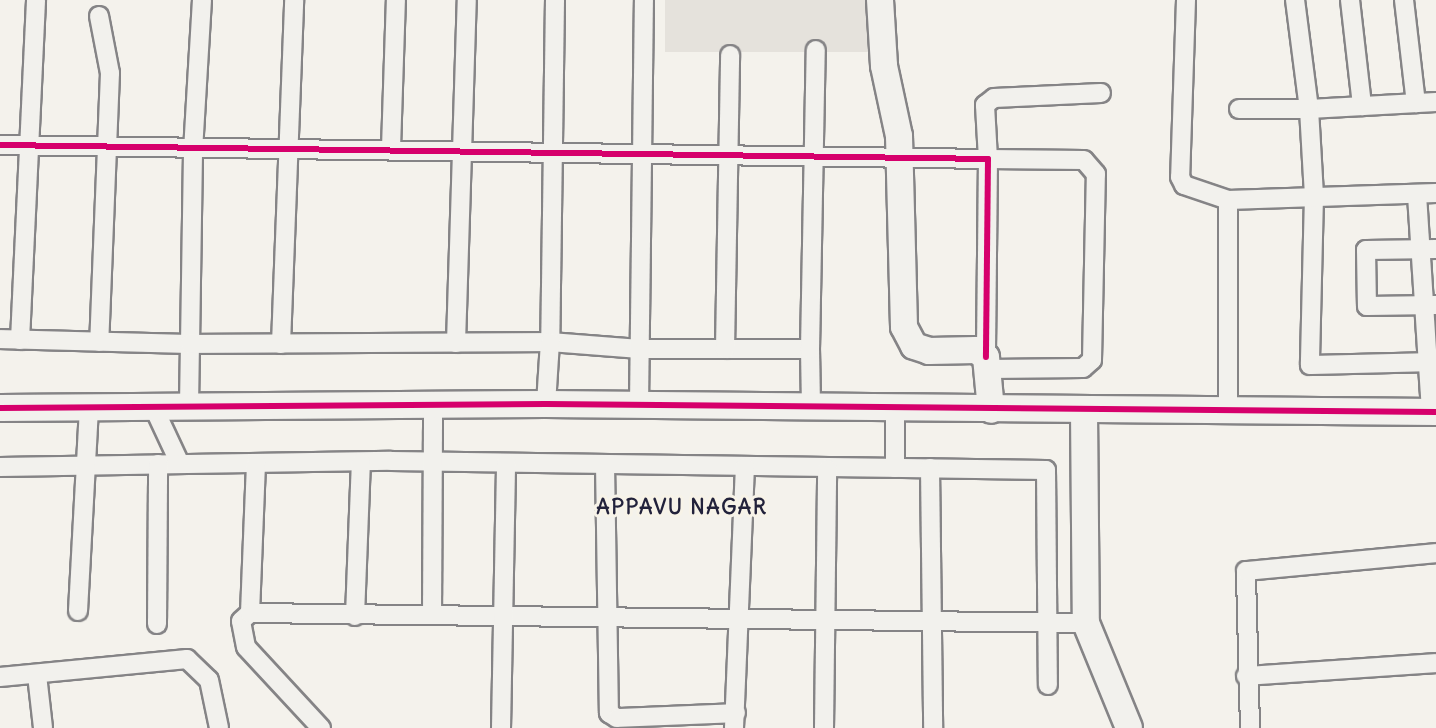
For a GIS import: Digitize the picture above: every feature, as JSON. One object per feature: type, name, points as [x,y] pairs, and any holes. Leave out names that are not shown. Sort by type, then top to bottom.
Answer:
[{"type":"street","points":[[20,340],[36,0]]},
{"type":"street","points":[[189,406],[193,151],[202,0]]},
{"type":"street","points":[[281,344],[294,0]]},
{"type":"street","points":[[391,148],[396,0]]},
{"type":"street","points":[[456,343],[467,0]]},
{"type":"street","points":[[546,404],[550,342],[555,0]]},
{"type":"street","points":[[639,404],[645,153],[644,0]]},
{"type":"street","points":[[0,145],[193,151],[464,147],[645,153],[897,154],[988,159],[1084,160],[1096,174],[1092,360],[1083,368],[988,363],[976,351],[914,346],[903,327],[897,154],[880,0]]},
{"type":"street","points":[[1186,0],[1180,177],[1184,184],[1228,200],[1436,193]]},
{"type":"street","points":[[1295,0],[1309,109],[1314,196],[1310,365],[1431,362]]},
{"type":"street","points":[[1350,0],[1362,106]]},
{"type":"street","points":[[1404,0],[1416,103]]},
{"type":"street","points":[[99,16],[109,52],[99,342]]},
{"type":"street","points":[[811,405],[810,349],[817,155],[816,50]]},
{"type":"street","points":[[725,349],[730,55]]},
{"type":"street","points":[[991,410],[988,363],[989,100],[1101,93]]},
{"type":"street","points":[[1239,109],[1309,109],[1436,102]]},
{"type":"street","points":[[0,408],[639,404],[1084,411],[1228,409],[1434,412],[1428,250],[1417,195]]},
{"type":"street","points":[[1228,200],[1228,409]]},
{"type":"street","points":[[1428,250],[1366,250],[1368,306],[1430,305]]},
{"type":"street","points":[[0,339],[190,344],[550,342],[640,349],[810,349]]},
{"type":"street","points":[[432,615],[433,405]]},
{"type":"street","points":[[153,406],[180,464]]},
{"type":"street","points":[[78,611],[89,407]]},
{"type":"street","points":[[895,408],[895,468]]},
{"type":"street","points":[[1084,411],[1086,623],[1129,728]]},
{"type":"street","points":[[355,616],[361,462]]},
{"type":"street","points":[[0,466],[433,462],[827,469],[1046,470],[1048,685]]},
{"type":"street","points":[[250,613],[256,463]]},
{"type":"street","points":[[501,728],[506,619],[506,463]]},
{"type":"street","points":[[157,624],[158,464]]},
{"type":"street","points":[[605,464],[609,713],[617,718],[735,721],[743,617],[745,467]]},
{"type":"street","points":[[930,468],[933,728]]},
{"type":"street","points":[[824,728],[827,469]]},
{"type":"street","points":[[1250,728],[1246,676],[1246,571],[1436,553]]},
{"type":"street","points":[[321,728],[246,647],[241,621],[250,613],[355,616],[432,615],[506,619],[743,617],[1086,623]]},
{"type":"street","points":[[0,677],[187,659],[209,680],[219,728]]},
{"type":"street","points":[[1246,676],[1436,663]]},
{"type":"street","points":[[37,675],[43,728]]},
{"type":"shaded area","points":[[665,0],[870,0],[870,52],[665,52]]},
{"type":"cycle path","points":[[0,145],[988,159],[986,357]]},
{"type":"cycle path","points":[[0,408],[546,404],[1436,412]]},
{"type":"district","name":"APPAVU NAGAR","points":[[682,507]]}]
